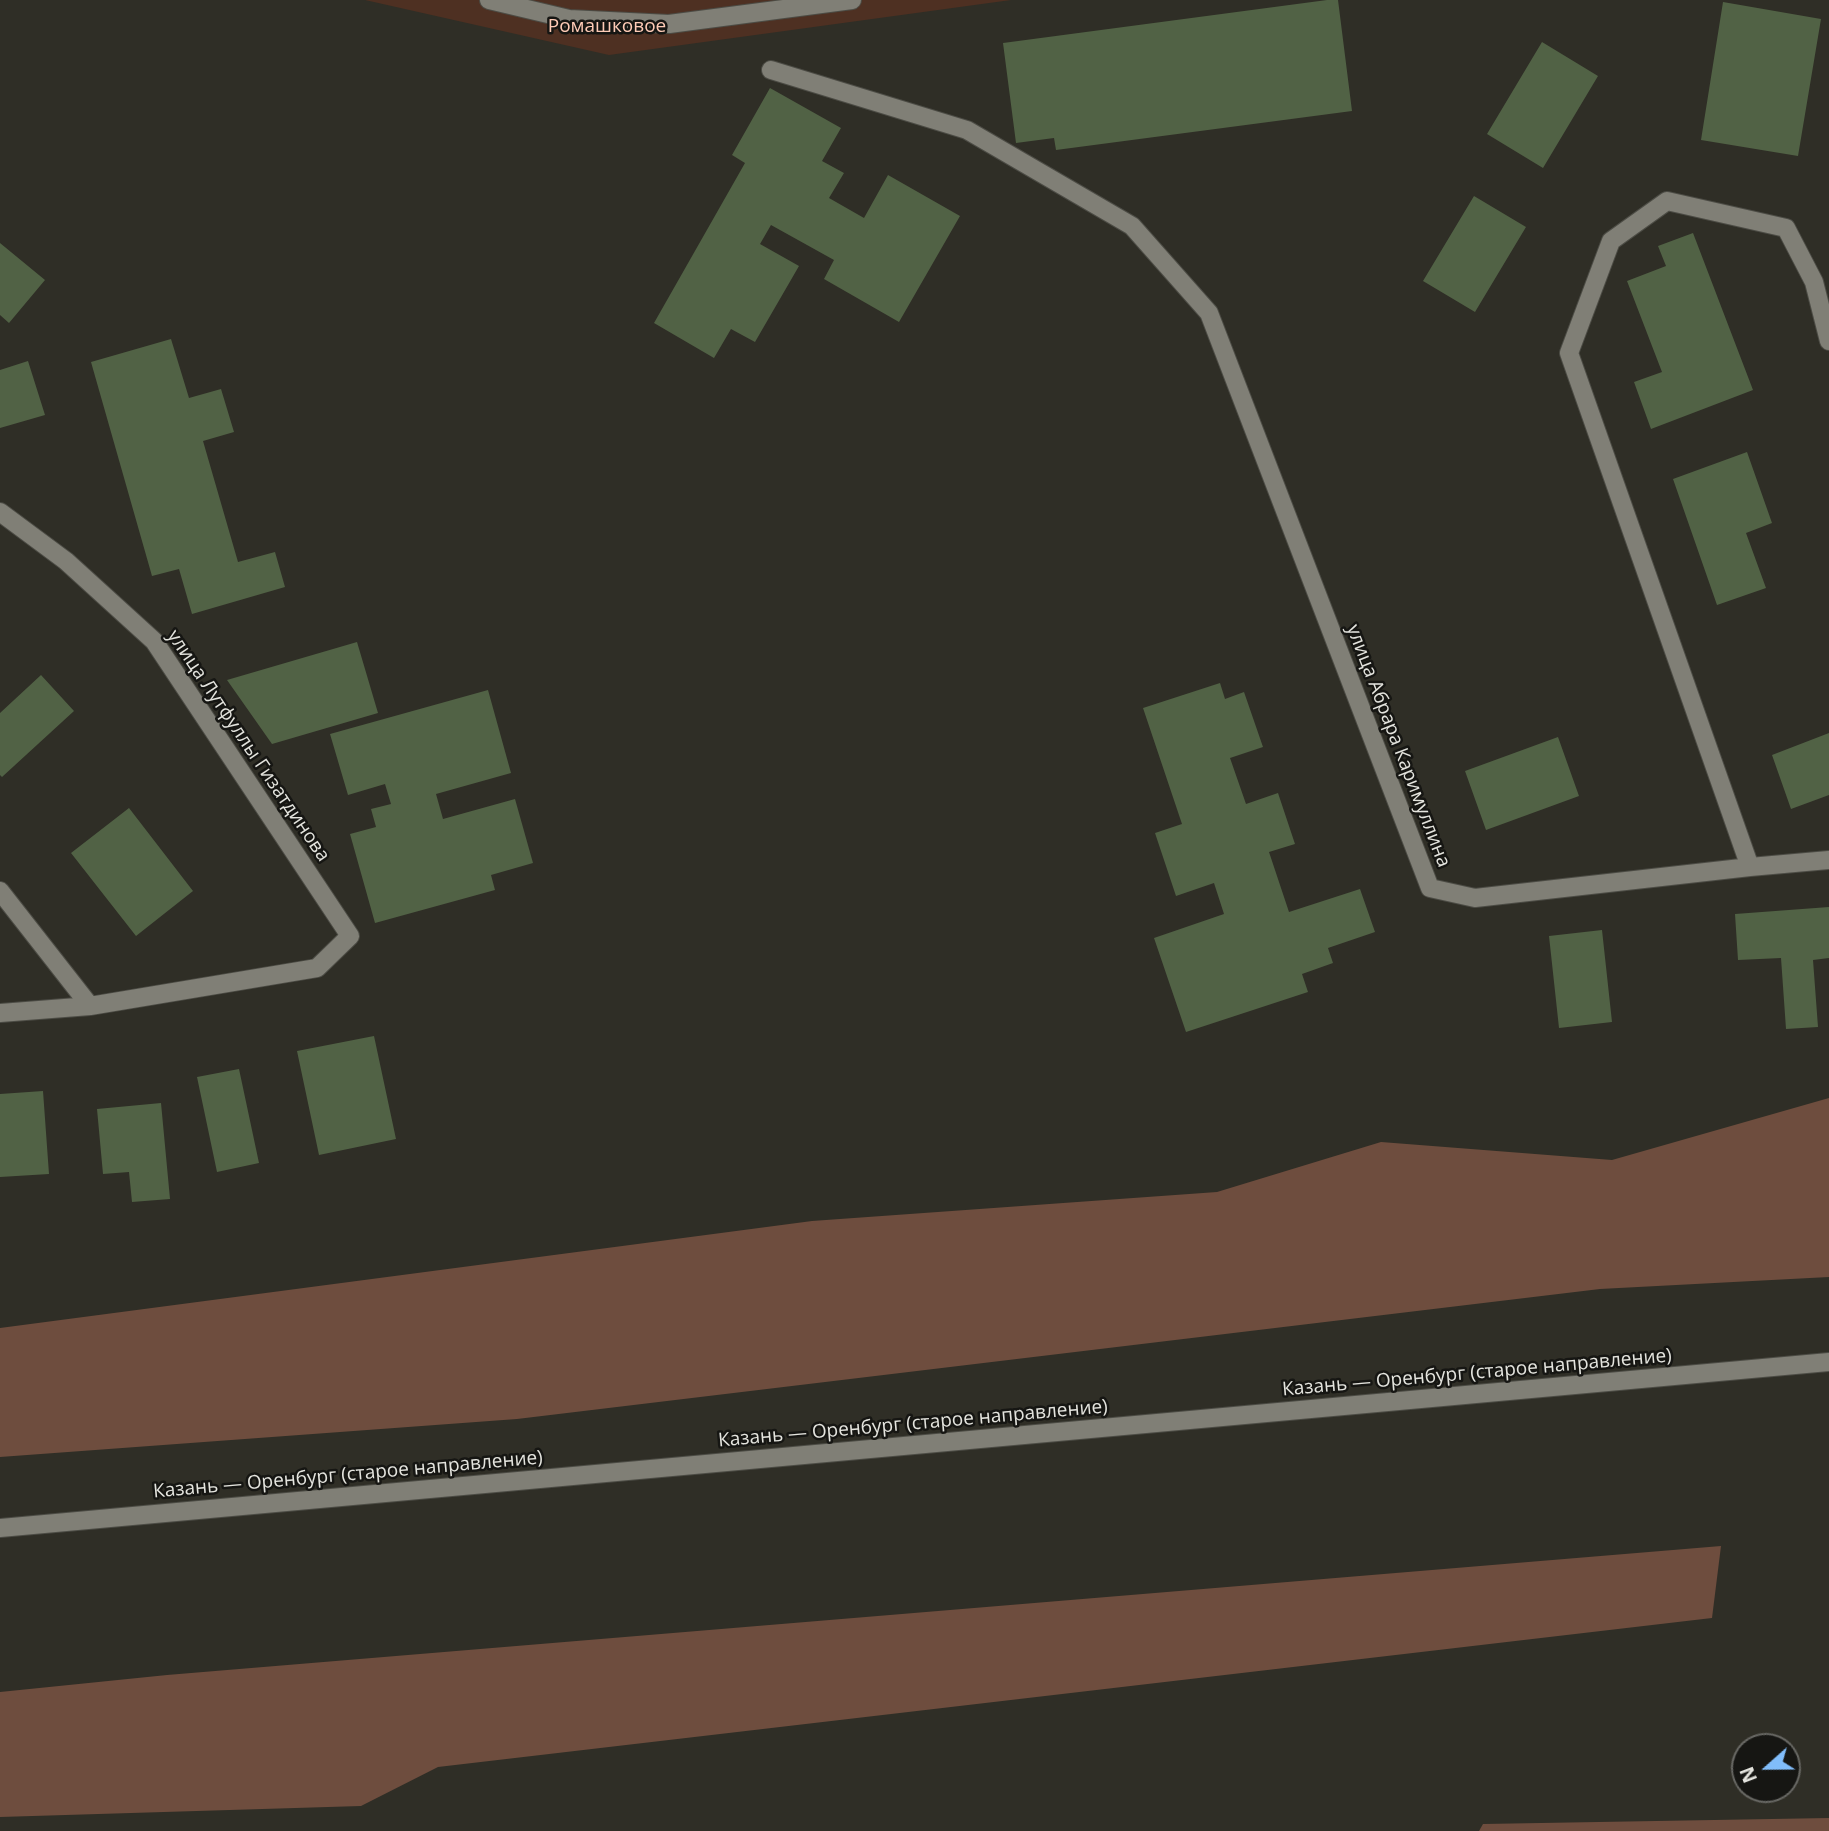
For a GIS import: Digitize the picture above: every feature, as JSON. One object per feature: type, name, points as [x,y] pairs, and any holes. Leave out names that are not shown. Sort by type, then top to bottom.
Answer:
[{"type":"street","points":[[489,0],[569,19],[669,24],[852,0]]},
{"type":"street","name":"улица Абрара Каримуллина","points":[[771,70],[967,130],[1132,226],[1209,313],[1430,888],[1475,898],[1750,867]]},
{"type":"street","points":[[1829,341],[1814,282],[1786,228],[1667,201],[1611,241],[1569,353],[1750,867],[1829,860]]},
{"type":"street","name":"улица Лутфуллы Гизатдинова","points":[[0,512],[66,561],[153,640],[350,936],[317,968],[90,1006]]},
{"type":"street","points":[[0,891],[90,1006]]},
{"type":"street","points":[[0,1013],[90,1006]]},
{"type":"street","name":"Казань — Оренбург (старое направление)","points":[[0,1528],[1829,1362]]},
{"type":"green space","name":"Ромашковое","points":[[365,0],[1011,0],[609,55]]},
{"type":"shaded area","points":[[1829,1098],[1829,1277],[1600,1289],[517,1419],[0,1457],[0,1328],[812,1221],[1217,1192],[1381,1142],[1612,1160]]},
{"type":"shaded area","points":[[1721,1546],[1712,1618],[438,1767],[361,1806],[0,1817],[0,1692],[167,1675]]},
{"type":"shaded area","points":[[1829,1818],[1829,1831],[1479,1831],[1483,1824]]},
{"type":"building","points":[[1338,0],[1352,111],[1056,150],[1054,138],[1016,143],[1003,43]]},
{"type":"building","points":[[1723,2],[1821,19],[1798,156],[1701,140]]},
{"type":"building","points":[[1542,42],[1598,76],[1543,168],[1487,134]]},
{"type":"building","points":[[770,88],[841,128],[822,161],[844,173],[829,198],[864,218],[888,175],[960,216],[899,322],[824,279],[834,260],[771,225],[760,244],[799,266],[755,342],[731,329],[714,358],[654,323],[745,163],[732,155]]},
{"type":"building","points":[[1474,196],[1526,227],[1475,312],[1423,281]]},
{"type":"building","points":[[1693,233],[1753,390],[1651,429],[1634,382],[1662,372],[1627,281],[1666,266],[1658,246]]},
{"type":"building","points":[[0,243],[45,280],[9,323],[0,315]]},
{"type":"building","points":[[171,339],[189,398],[221,389],[234,432],[203,441],[238,562],[275,552],[285,587],[192,614],[179,569],[152,576],[91,362]]},
{"type":"building","points":[[28,361],[45,415],[0,428],[0,370]]},
{"type":"building","points":[[1747,452],[1772,523],[1746,533],[1766,588],[1717,605],[1673,479]]},
{"type":"building","points":[[357,642],[378,713],[272,744],[227,680]]},
{"type":"building","points":[[41,675],[74,711],[2,777],[0,713]]},
{"type":"building","points":[[1220,683],[1225,699],[1244,692],[1263,747],[1230,758],[1246,804],[1278,793],[1295,844],[1269,852],[1289,912],[1360,889],[1375,932],[1328,948],[1333,963],[1302,974],[1308,992],[1186,1032],[1154,938],[1224,914],[1214,883],[1176,896],[1155,833],[1182,824],[1143,708]]},
{"type":"building","points":[[488,690],[511,773],[436,794],[443,819],[515,799],[533,863],[491,875],[495,890],[375,923],[350,834],[376,827],[371,809],[391,804],[385,784],[348,795],[330,734]]},
{"type":"building","points":[[1829,733],[1829,795],[1791,809],[1772,755]]},
{"type":"building","points":[[1558,737],[1579,796],[1486,830],[1465,771]]},
{"type":"building","points":[[129,808],[193,891],[136,936],[71,853]]},
{"type":"building","points":[[1829,907],[1829,958],[1813,960],[1818,1027],[1786,1029],[1781,958],[1738,960],[1735,914]]},
{"type":"building","points":[[1602,930],[1612,1022],[1559,1028],[1549,936]]},
{"type":"building","points":[[374,1036],[396,1139],[319,1155],[297,1051]]},
{"type":"building","points":[[239,1069],[259,1163],[217,1172],[197,1077]]},
{"type":"building","points":[[43,1091],[49,1174],[0,1177],[0,1094]]},
{"type":"building","points":[[161,1103],[170,1199],[132,1202],[129,1172],[103,1174],[97,1109]]}]
